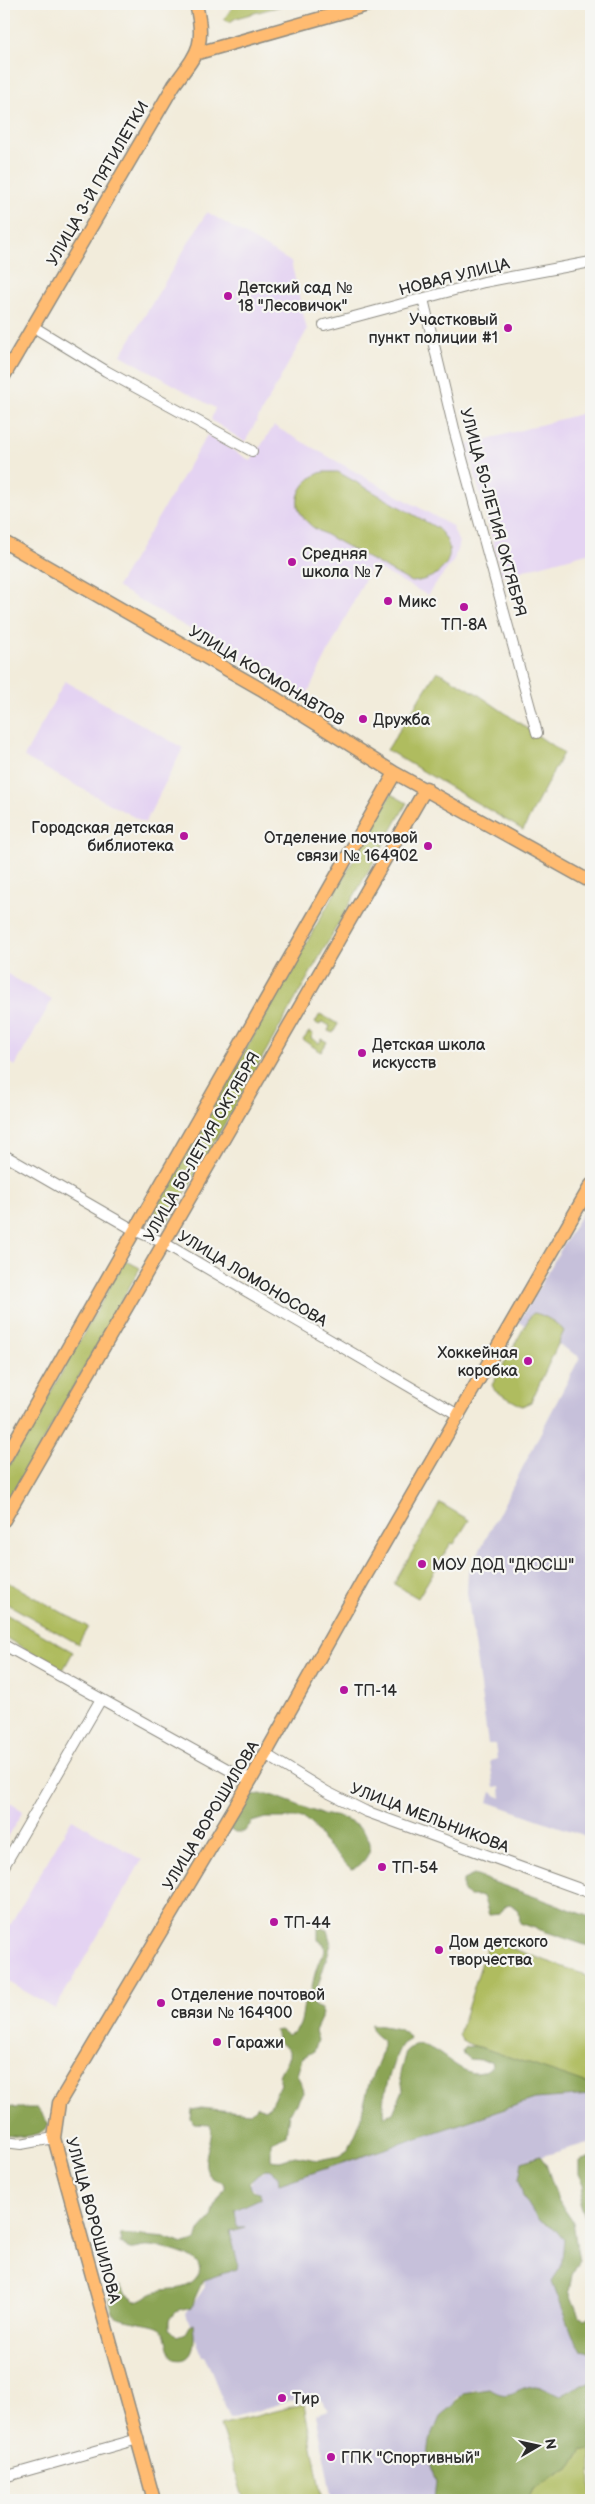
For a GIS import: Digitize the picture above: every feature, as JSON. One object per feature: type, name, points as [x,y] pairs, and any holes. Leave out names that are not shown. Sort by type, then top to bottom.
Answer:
[{"type":"main road","points":[[196,4],[201,30],[198,53],[371,4]]},
{"type":"main road","name":"УЛИЦА 3-Й ПЯТИЛЕТКИ","points":[[4,376],[174,85],[198,53]]},
{"type":"main road","name":"УЛИЦА КОСМОНАВТОВ","points":[[4,542],[261,689],[395,773],[426,788],[591,882]]},
{"type":"main road","name":"УЛИЦА 50-ЛЕТИЯ ОКТЯБРЯ","points":[[4,1460],[395,773]]},
{"type":"main road","name":"УЛИЦА 50-ЛЕТИЯ ОКТЯБРЯ","points":[[4,1520],[426,788]]},
{"type":"main road","name":"УЛИЦА ВОРОШИЛОВА","points":[[154,2500],[54,2138],[59,2103],[252,1778],[363,1580],[460,1416],[591,1185]]},
{"type":"street","name":"НОВАЯ УЛИЦА","points":[[324,325],[484,282],[591,262]]},
{"type":"street","name":"УЛИЦА 50-ЛЕТИЯ ОКТЯБРЯ","points":[[423,299],[455,432],[537,733]]},
{"type":"street","points":[[32,326],[106,371],[252,451]]},
{"type":"street","name":"УЛИЦА ЛОМОНОСОВА","points":[[4,1155],[134,1230],[164,1243],[204,1269],[460,1416]]},
{"type":"street","points":[[4,1645],[240,1776],[252,1778]]},
{"type":"street","points":[[4,1866],[101,1699]]},
{"type":"street","name":"УЛИЦА МЕЛЬНИКОВА","points":[[265,1754],[327,1792],[365,1811],[591,1893]]},
{"type":"street","points":[[4,2142],[20,2144],[54,2138]]},
{"type":"street","points":[[4,2477],[138,2440]]},
{"type":"shaded area","name":"Детский сад № 18 \"Лесовичок\"","points":[[207,212],[291,262],[307,330],[245,442],[211,420],[215,408],[121,355]]},
{"type":"shaded area","points":[[591,411],[591,552],[502,576],[467,445]]},
{"type":"shaded area","name":"Средняя школа № 7","points":[[274,426],[452,526],[459,543],[454,560],[427,595],[372,565],[306,696],[117,587],[207,435],[251,461]]},
{"type":"shaded area","points":[[65,681],[183,748],[145,823],[24,757]]},
{"type":"shaded area","points":[[4,972],[52,1000],[15,1066],[4,1059]]},
{"type":"shaded area","points":[[591,1197],[591,1838],[488,1802],[491,1792],[501,1798],[500,1787],[494,1788],[490,1761],[497,1759],[495,1744],[488,1744],[467,1592],[468,1573],[580,1357],[519,1322]]},
{"type":"shaded area","points":[[4,1799],[23,1811],[4,1844]]},
{"type":"shaded area","points":[[72,1819],[142,1860],[55,2009],[4,1979],[4,1936]]},
{"type":"shaded area","points":[[591,2095],[591,2142],[522,2162],[519,2179],[523,2196],[535,2215],[542,2223],[553,2227],[564,2240],[561,2267],[552,2281],[573,2336],[582,2350],[591,2352],[591,2382],[582,2384],[561,2396],[534,2386],[517,2393],[499,2395],[490,2389],[473,2390],[457,2397],[453,2406],[440,2417],[430,2441],[428,2457],[436,2481],[434,2500],[332,2500],[316,2414],[329,2410],[316,2394],[230,2418],[209,2366],[204,2356],[202,2356],[186,2314],[205,2287],[203,2280],[219,2275],[228,2267],[238,2264],[230,2231],[243,2227],[237,2227],[235,2210],[261,2198],[260,2192],[250,2187],[253,2178],[268,2169],[278,2175],[279,2184],[535,2099]]},
{"type":"green space","points":[[235,4],[288,4],[236,18],[230,22],[224,19]]},
{"type":"green space","points":[[323,472],[338,472],[437,528],[445,537],[449,547],[449,556],[446,564],[432,576],[411,582],[314,528],[299,510],[298,496],[310,479]]},
{"type":"green space","points":[[437,671],[476,693],[563,753],[523,830],[387,750]]},
{"type":"green space","points":[[391,794],[407,803],[170,1220],[154,1211]]},
{"type":"green space","points":[[320,1014],[338,1024],[333,1033],[328,1031],[330,1026],[322,1022],[320,1025],[315,1023]]},
{"type":"green space","points":[[309,1032],[313,1034],[311,1038],[319,1043],[322,1039],[327,1042],[321,1052],[303,1040]]},
{"type":"green space","points":[[125,1260],[140,1268],[4,1510],[4,1475]]},
{"type":"green space","name":"Хоккейная коробка","points":[[534,1313],[542,1315],[564,1331],[531,1402],[522,1406],[495,1391],[492,1385],[531,1315]]},
{"type":"green space","name":"МОУ ДОД \"ДЮСШ\"","points":[[440,1503],[469,1520],[454,1544],[451,1543],[418,1598],[394,1584]]},
{"type":"green space","points":[[4,1580],[88,1627],[78,1644],[4,1602]]},
{"type":"green space","points":[[4,1613],[73,1652],[63,1670],[4,1637]]},
{"type":"green space","points":[[259,1794],[267,1794],[322,1814],[339,1817],[353,1824],[364,1832],[370,1842],[370,1848],[365,1859],[359,1866],[351,1869],[323,1841],[313,1825],[303,1818],[265,1818],[252,1822],[244,1832],[235,1832],[229,1828],[238,1808],[246,1799]]},
{"type":"green space","points":[[474,1875],[591,1917],[591,1947],[520,1923],[519,1910],[510,1904],[506,1905],[500,1914],[489,1915],[483,1896],[469,1896],[463,1892],[463,1880]]},
{"type":"green space","points":[[318,1927],[327,1930],[331,1944],[313,2002],[314,2006],[321,2009],[323,2014],[315,2031],[318,2040],[314,2051],[302,2058],[297,2075],[302,2085],[303,2093],[289,2113],[286,2135],[271,2142],[271,2160],[279,2161],[295,2156],[318,2160],[339,2156],[348,2150],[358,2128],[369,2084],[383,2050],[383,2041],[373,2032],[371,2024],[399,2029],[410,2037],[399,2050],[391,2069],[383,2103],[385,2116],[393,2113],[403,2090],[400,2073],[406,2051],[416,2046],[427,2047],[470,2072],[481,2072],[492,2066],[491,2061],[469,2059],[463,2054],[462,2050],[465,2047],[473,2046],[483,2048],[591,2085],[591,2095],[535,2099],[279,2184],[278,2175],[269,2169],[262,2171],[249,2183],[252,2190],[260,2192],[261,2198],[235,2210],[237,2227],[246,2227],[230,2231],[238,2264],[237,2269],[203,2280],[192,2308],[175,2312],[169,2320],[169,2328],[177,2336],[185,2333],[189,2326],[193,2324],[194,2342],[191,2354],[182,2360],[174,2359],[162,2330],[154,2326],[114,2316],[110,2306],[110,2298],[115,2288],[120,2286],[126,2295],[135,2301],[158,2291],[185,2287],[195,2280],[199,2272],[198,2265],[183,2254],[161,2248],[143,2247],[129,2249],[120,2243],[121,2234],[166,2238],[184,2244],[196,2241],[199,2231],[211,2218],[214,2206],[225,2188],[225,2184],[208,2174],[206,2160],[211,2138],[210,2125],[194,2124],[191,2119],[192,2110],[201,2108],[250,2113],[257,2106],[265,2109],[270,2106],[281,2084],[279,2075],[289,2056],[289,2050],[278,2042],[275,2031],[280,2030],[287,2035],[293,2033],[301,2022],[305,2001],[311,1992],[318,1965],[325,1951],[324,1944],[318,1940]]},
{"type":"green space","points":[[497,1943],[591,1977],[591,2083],[579,2083],[469,2044],[461,2038],[459,2034],[487,1946]]},
{"type":"green space","points":[[4,2104],[15,2108],[37,2108],[49,2124],[35,2135],[4,2135]]},
{"type":"green space","points":[[540,2156],[546,2164],[558,2200],[573,2222],[579,2262],[572,2275],[569,2291],[579,2316],[584,2318],[591,2315],[591,2352],[582,2350],[573,2336],[552,2281],[561,2267],[564,2240],[553,2227],[538,2220],[523,2196],[519,2179],[522,2162]]},
{"type":"green space","points":[[591,2157],[591,2249],[589,2232],[579,2202],[584,2184],[579,2174],[579,2161]]},
{"type":"green space","points":[[591,2382],[591,2450],[582,2449],[571,2467],[533,2489],[528,2500],[434,2500],[436,2481],[428,2457],[430,2441],[440,2417],[453,2406],[462,2393],[490,2389],[497,2393],[508,2394],[535,2386],[561,2396],[582,2384]]},
{"type":"green space","points":[[304,2404],[322,2500],[244,2500],[220,2425]]},
{"type":"green space","points":[[587,2447],[591,2450],[591,2500],[528,2500],[533,2489],[571,2467],[582,2449]]},
{"type":"place","name":"Детский сад № 18 \"Лесовичок\"","points":[[228,296]]},
{"type":"place","name":"Участковый пункт полиции #1","points":[[508,328]]},
{"type":"place","name":"Средняя школа № 7","points":[[292,562]]},
{"type":"place","name":"Микс","points":[[388,601]]},
{"type":"place","name":"ТП-8А","points":[[464,607]]},
{"type":"place","name":"Дружба","points":[[363,719]]},
{"type":"place","name":"Городская детская библиотека","points":[[184,836]]},
{"type":"place","name":"Отделение почтовой связи № 164902","points":[[428,846]]},
{"type":"place","name":"Детская школа искусств","points":[[362,1053]]},
{"type":"place","name":"Хоккейная коробка","points":[[528,1361]]},
{"type":"place","name":"МОУ ДОД \"ДЮСШ\"","points":[[422,1564]]},
{"type":"place","name":"ТП-14","points":[[344,1690]]},
{"type":"place","name":"ТП-54","points":[[382,1867]]},
{"type":"place","name":"ТП-44","points":[[274,1922]]},
{"type":"place","name":"Дом детского творчества","points":[[439,1950]]},
{"type":"place","name":"Отделение почтовой связи № 164900","points":[[161,2003]]},
{"type":"place","name":"Гаражи","points":[[217,2042]]},
{"type":"place","name":"Тир","points":[[282,2398]]},
{"type":"place","name":"ГПК \"Спортивный\"","points":[[331,2457]]}]
